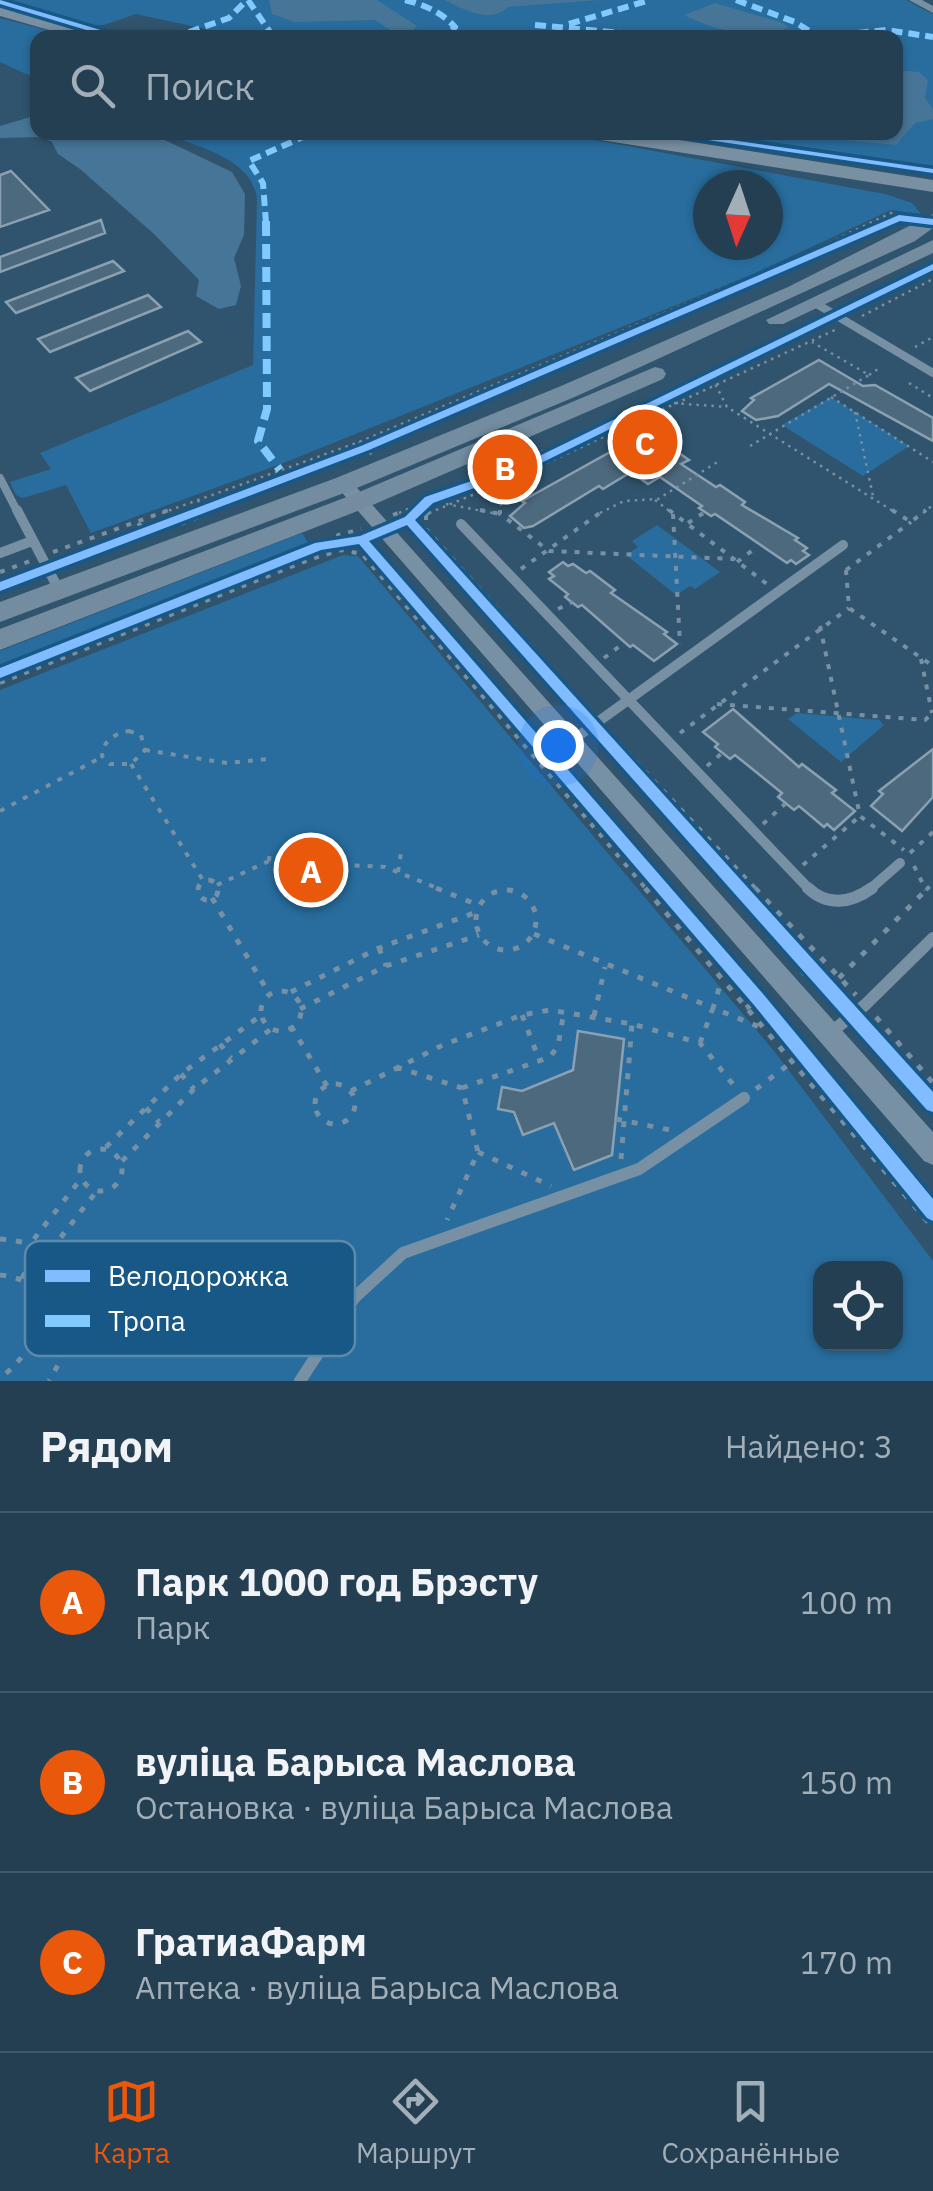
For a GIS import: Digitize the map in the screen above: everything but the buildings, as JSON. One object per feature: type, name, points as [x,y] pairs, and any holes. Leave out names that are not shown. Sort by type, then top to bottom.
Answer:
[{"type":"highway","points":[[0,10],[70,30]]},
{"type":"highway","points":[[631,140],[933,196]]},
{"type":"highway","points":[[642,142],[933,186]]},
{"type":"main road","points":[[0,612],[49,572],[352,492],[393,463],[569,392],[760,307],[908,237],[926,219]]},
{"type":"main road","points":[[0,640],[815,303],[933,246]]},
{"type":"street","points":[[914,0],[933,10]]},
{"type":"street","points":[[352,492],[933,1152]]},
{"type":"lane","points":[[815,303],[933,373]]},
{"type":"lane","points":[[0,478],[49,572]]},
{"type":"lane","points":[[462,524],[813,893],[837,903],[851,902],[861,898],[900,863]]},
{"type":"lane","points":[[0,553],[32,542]]},
{"type":"lane","points":[[570,742],[843,545]]},
{"type":"lane","points":[[829,1033],[860,1009],[933,938]]},
{"type":"lane","points":[[355,1298],[403,1254],[439,1237],[620,1176],[657,1159],[744,1098]]},
{"type":"lane","points":[[300,1381],[315,1356]]},
{"type":"path","points":[[813,153],[933,172]]},
{"type":"path","points":[[0,587],[49,572],[140,526],[375,444],[856,235],[899,218],[926,219]]},
{"type":"path","points":[[199,505],[822,250]]},
{"type":"path","points":[[933,267],[812,342],[660,402],[475,487],[424,517],[426,529],[596,724],[840,978],[933,1104]]},
{"type":"path","points":[[0,673],[319,546],[362,540],[410,520],[429,500],[504,482],[551,455],[676,404],[714,382],[933,279]]},
{"type":"path","points":[[902,354],[933,338]]},
{"type":"path","points":[[812,342],[869,375]]},
{"type":"path","points":[[750,446],[881,366]]},
{"type":"path","points":[[714,382],[727,407]]},
{"type":"path","points":[[909,384],[933,398]]},
{"type":"path","points":[[831,397],[933,463]]},
{"type":"path","points":[[660,402],[727,407],[911,522]]},
{"type":"path","points":[[854,412],[873,497]]},
{"type":"path","points":[[375,444],[393,463]]},
{"type":"path","points":[[510,575],[549,552],[564,535],[616,504],[632,499],[655,500],[719,461]]},
{"type":"path","points":[[500,514],[504,482]]},
{"type":"path","points":[[655,500],[769,585]]},
{"type":"path","points":[[444,504],[500,514],[549,552],[735,560],[757,548]]},
{"type":"path","points":[[178,525],[203,515],[199,505]]},
{"type":"path","points":[[848,608],[846,570],[933,505]]},
{"type":"path","points":[[686,524],[705,512]]},
{"type":"path","points":[[673,514],[680,648]]},
{"type":"path","points":[[410,520],[860,1009],[933,1083]]},
{"type":"path","points":[[140,526],[150,535],[164,530]]},
{"type":"path","points":[[362,540],[759,1000],[933,1212]]},
{"type":"path","points":[[0,682],[311,559],[342,550],[358,552],[933,1228]]},
{"type":"path","points":[[0,572],[49,572]]},
{"type":"path","points":[[568,622],[557,610],[572,602]]},
{"type":"path","points":[[686,746],[676,736],[848,608]]},
{"type":"path","points":[[848,608],[933,666]]},
{"type":"path","points":[[802,866],[860,816],[820,626]]},
{"type":"path","points":[[603,658],[624,643]]},
{"type":"path","points":[[717,704],[925,720],[932,713],[920,657]]},
{"type":"path","points":[[102,756],[104,744],[122,732],[141,736],[146,750]]},
{"type":"path","points":[[146,750],[228,763],[269,759]]},
{"type":"path","points":[[102,756],[110,764],[131,764],[146,750]]},
{"type":"path","points":[[706,766],[722,752]]},
{"type":"path","points":[[0,811],[102,756]]},
{"type":"path","points":[[696,756],[717,778]]},
{"type":"path","points":[[131,764],[204,882],[217,885],[269,861],[385,867],[478,905]]},
{"type":"path","points":[[751,813],[762,825],[785,804]]},
{"type":"path","points":[[900,863],[933,832]]},
{"type":"path","points":[[269,861],[270,848]]},
{"type":"path","points":[[398,872],[401,853]]},
{"type":"path","points":[[204,882],[198,894],[212,898],[270,995]]},
{"type":"path","points":[[840,978],[933,883]]},
{"type":"path","points":[[212,898],[217,885]]},
{"type":"path","points":[[502,891],[521,894],[534,907],[534,934],[521,946],[502,949],[479,935],[474,913],[478,905],[502,891]]},
{"type":"path","points":[[270,995],[291,992],[379,948],[474,913]]},
{"type":"path","points":[[534,934],[764,1028]]},
{"type":"path","points":[[291,1026],[300,1010],[386,966],[479,935]]},
{"type":"path","points":[[379,948],[386,966]]},
{"type":"path","points":[[594,1016],[605,966]]},
{"type":"path","points":[[700,1043],[722,979]]},
{"type":"path","points":[[291,992],[300,1010]]},
{"type":"path","points":[[0,1239],[32,1241],[80,1180],[86,1158],[106,1147],[182,1074],[260,1016],[270,995]]},
{"type":"path","points":[[396,1067],[462,1088],[540,1062],[558,1046],[564,1011]]},
{"type":"path","points":[[351,1091],[396,1067],[522,1014],[564,1011],[700,1043],[744,1098],[792,1062]]},
{"type":"path","points":[[522,1014],[540,1062]]},
{"type":"path","points":[[260,1016],[271,1029]]},
{"type":"path","points":[[620,1176],[632,1024]]},
{"type":"path","points":[[58,1241],[96,1192],[116,1182],[122,1161],[194,1089],[271,1029],[291,1026]]},
{"type":"path","points":[[291,1026],[326,1086]]},
{"type":"path","points":[[220,1044],[231,1058]]},
{"type":"path","points":[[182,1074],[194,1089]]},
{"type":"path","points":[[326,1086],[338,1084],[351,1091]]},
{"type":"path","points":[[326,1086],[316,1104],[320,1116],[330,1123],[344,1121],[353,1110],[351,1091]]},
{"type":"path","points":[[439,1237],[478,1152],[462,1088]]},
{"type":"path","points":[[146,1108],[159,1122]]},
{"type":"path","points":[[616,1120],[694,1135]]},
{"type":"path","points":[[106,1147],[116,1151],[122,1161]]},
{"type":"path","points":[[478,1152],[570,1195]]},
{"type":"path","points":[[80,1180],[96,1192]]},
{"type":"path","points":[[22,1278],[25,1273]]},
{"type":"path","points":[[0,1275],[25,1282]]},
{"type":"path","points":[[0,1378],[26,1356]]},
{"type":"path","points":[[49,1381],[65,1356]]},
{"type":"shaded area","points":[[0,0],[906,0],[933,14],[933,166],[757,140],[903,140],[903,30],[210,30],[136,14],[104,25],[80,25]]},
{"type":"shaded area","points":[[269,0],[377,0],[417,26],[412,30],[390,30],[375,20],[295,22],[272,14]]},
{"type":"shaded area","points":[[445,0],[599,0],[508,7],[486,15]]},
{"type":"shaded area","points":[[715,3],[789,27],[728,30],[684,15]]},
{"type":"shaded area","points":[[0,18],[46,30],[30,30],[30,76],[0,62]]},
{"type":"shaded area","points":[[903,72],[919,72],[928,80],[925,98],[933,109],[933,119],[915,123],[903,137]]},
{"type":"shaded area","points":[[30,117],[30,137],[0,138],[0,126]]},
{"type":"shaded area","points":[[47,140],[165,140],[232,172],[245,194],[244,235],[234,258],[241,286],[236,305],[219,309],[196,296],[199,280],[154,234],[58,154]]},
{"type":"shaded area","points":[[181,140],[595,140],[756,170],[693,170],[693,260],[783,260],[783,175],[885,194],[912,203],[921,214],[891,210],[753,274],[286,462],[91,533],[66,485],[23,498],[16,495],[10,482],[51,469],[40,453],[253,365],[257,200],[246,174],[221,156]]},
{"type":"shaded area","points":[[841,140],[900,140],[896,145]]},
{"type":"shaded area","points":[[831,397],[909,446],[863,476],[782,425]]},
{"type":"shaded area","points":[[657,525],[720,572],[695,589],[690,586],[676,595],[626,555],[638,547],[632,541]]},
{"type":"shaded area","points":[[302,533],[309,544],[0,667],[0,651]]},
{"type":"shaded area","points":[[343,555],[358,556],[774,1051],[933,1261],[933,1381],[0,1381],[0,690]]},
{"type":"shaded area","points":[[797,713],[879,720],[884,725],[841,762],[788,719]]},
{"type":"marked path","points":[[195,30],[229,18],[247,0]]},
{"type":"marked path","points":[[248,0],[269,30]]},
{"type":"marked path","points":[[405,0],[432,9],[455,27],[452,30]]},
{"type":"marked path","points":[[569,24],[650,0]]},
{"type":"marked path","points":[[736,0],[808,30]]},
{"type":"marked path","points":[[535,25],[589,30]]},
{"type":"marked path","points":[[903,33],[933,37]]},
{"type":"marked path","points":[[280,470],[258,441],[267,409],[266,227],[263,183],[249,161],[296,140]]},
{"type":"cycle path","points":[[0,2],[95,30]]},
{"type":"cycle path","points":[[713,140],[933,171]]},
{"type":"cycle path","points":[[0,587],[365,448],[899,218],[933,222]]},
{"type":"cycle path","points":[[933,267],[531,464],[429,500],[409,520],[933,1104]]},
{"type":"cycle path","points":[[0,673],[319,546],[362,540],[409,520]]},
{"type":"cycle path","points":[[362,540],[759,1000],[933,1212]]},
{"type":"place","name":"ГратиаФарм","points":[[645,442]]},
{"type":"place","name":"вуліца Барыса Маслова","points":[[505,467]]},
{"type":"place","name":"Парк 1000 год Брэсту","points":[[311,870]]}]
